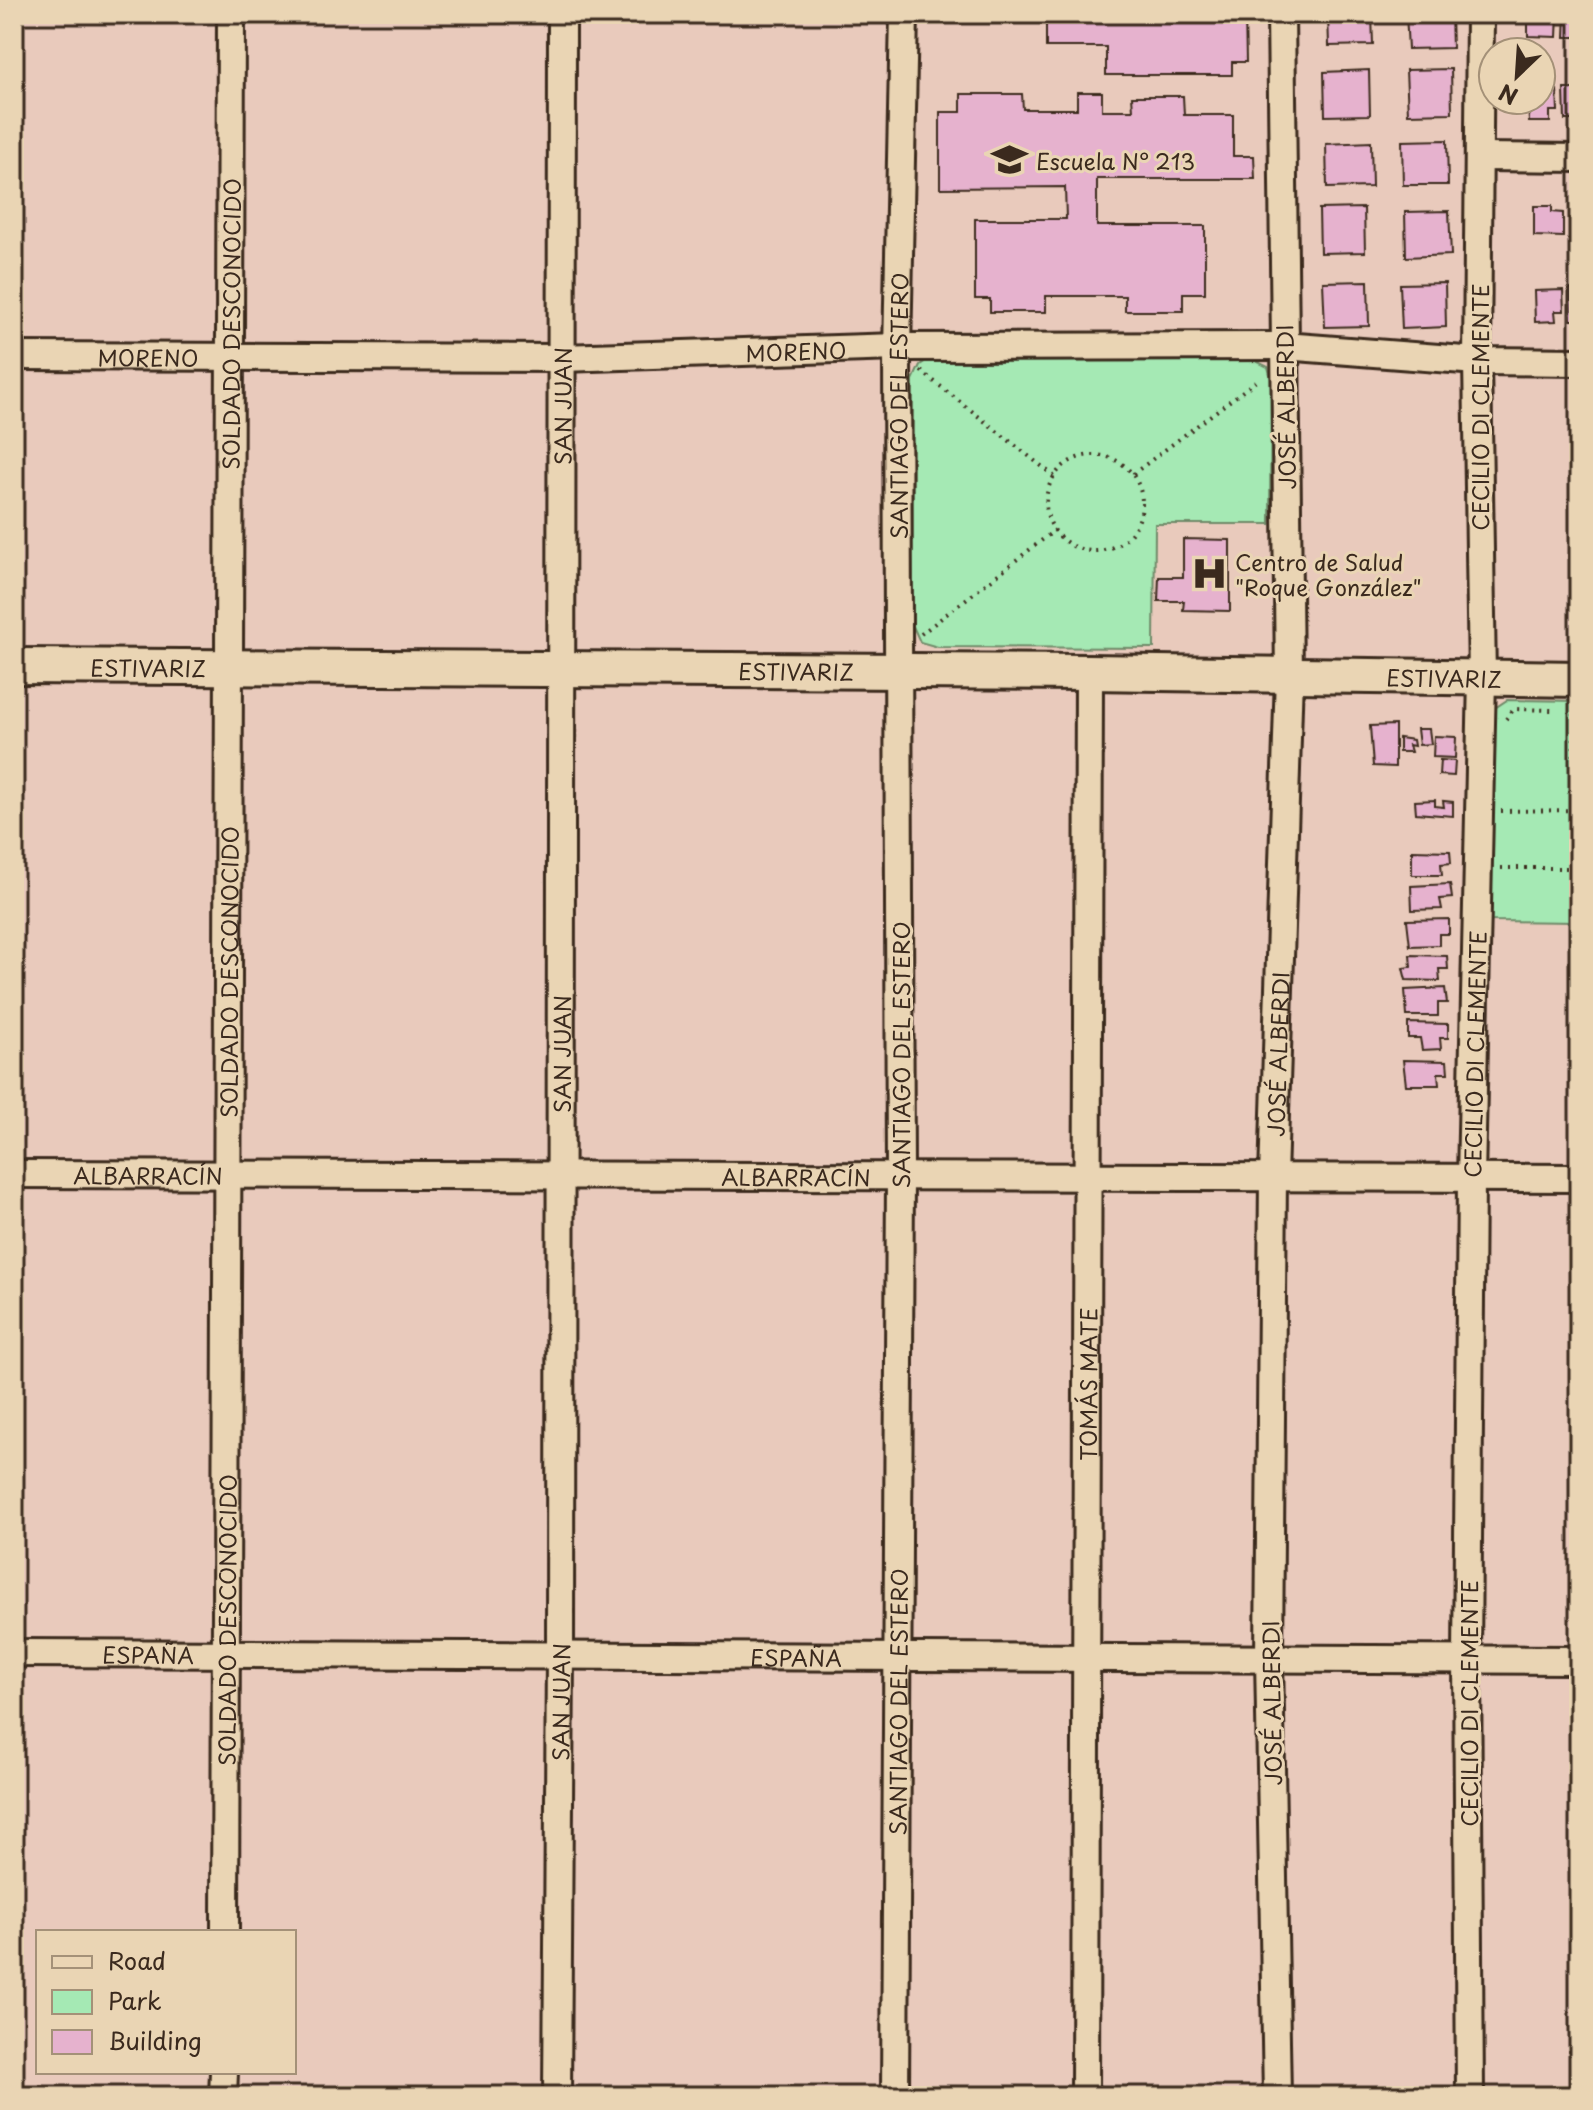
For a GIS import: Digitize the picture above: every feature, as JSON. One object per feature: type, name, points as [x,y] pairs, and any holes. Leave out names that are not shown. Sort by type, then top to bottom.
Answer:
[{"type":"street","name":"SOLDADO DESCONOCIDO","points":[[225,1930],[231,14]]},
{"type":"street","name":"SAN JUAN","points":[[557,2096],[562,14]]},
{"type":"street","name":"SANTIAGO DEL ESTERO","points":[[895,2096],[900,1176],[897,350],[904,14]]},
{"type":"street","name":"JOSÉ ALBERDI","points":[[1277,2096],[1269,1658],[1273,1177],[1289,675],[1281,14]]},
{"type":"street","name":"CECILIO DI CLEMENTE","points":[[1470,2096],[1467,1659],[1471,1178],[1482,678],[1477,361],[1480,14]]},
{"type":"street","points":[[1479,157],[1579,158]]},
{"type":"street","name":"MORENO","points":[[14,356],[562,358],[897,350],[1284,353],[1579,362]]},
{"type":"street","name":"ESTIVARIZ","points":[[14,666],[562,670],[900,661],[1089,672],[1482,678],[1577,700]]},
{"type":"street","name":"TOMÁS MATE","points":[[1085,2096],[1089,672]]},
{"type":"street","name":"ALBARRACÍN","points":[[14,1174],[1579,1178]]},
{"type":"street","name":"ESPAÑA","points":[[14,1653],[1579,1660]]},
{"type":"street","points":[[223,2096],[224,2074]]},
{"type":"path","points":[[897,350],[1054,476]]},
{"type":"path","points":[[1133,474],[1284,353]]},
{"type":"path","points":[[1097,454],[1113,458],[1127,466],[1133,474],[1142,491],[1143,505],[1135,529],[1125,541],[1112,548],[1082,550],[1069,544],[1055,530],[1045,504],[1054,476],[1067,462],[1097,454]]},
{"type":"path","points":[[900,661],[1055,530]]},
{"type":"path","points":[[1501,854],[1501,868],[1576,868],[1577,700],[1514,709],[1502,725]]},
{"type":"path","points":[[1501,825],[1501,811],[1576,810]]},
{"type":"green space","points":[[931,358],[1256,361],[1268,367],[1271,378],[1270,524],[1155,524],[1154,648],[938,647],[920,642],[912,624],[913,380],[920,365]]},
{"type":"green space","points":[[1507,700],[1579,701],[1579,922],[1488,921],[1490,721],[1495,708]]},
{"type":"building","points":[[1071,14],[1245,14],[1246,62],[1232,62],[1232,75],[1106,75],[1106,47],[1046,47],[1046,20],[1071,20]]},
{"type":"building","points":[[1328,14],[1372,14],[1373,45],[1329,46]]},
{"type":"building","points":[[1406,14],[1451,14],[1452,48],[1408,49]]},
{"type":"building","points":[[1528,14],[1558,14],[1557,37],[1528,36]]},
{"type":"building","points":[[1566,14],[1579,14],[1579,37],[1565,37]]},
{"type":"building","points":[[1451,69],[1452,113],[1408,114],[1406,70]]},
{"type":"building","points":[[1369,70],[1370,115],[1325,116],[1324,72]]},
{"type":"building","points":[[1564,89],[1579,89],[1579,120],[1565,120]]},
{"type":"building","points":[[1077,92],[1102,92],[1102,110],[1133,110],[1132,96],[1183,96],[1184,115],[1233,115],[1233,156],[1254,156],[1255,179],[1097,179],[1097,226],[1205,226],[1205,293],[1183,293],[1183,311],[1125,311],[1125,296],[1046,296],[1046,312],[990,312],[990,299],[975,299],[975,219],[1066,219],[1065,187],[940,188],[940,112],[961,112],[961,94],[1022,94],[1023,109],[1077,109]]},
{"type":"building","points":[[1529,116],[1550,116],[1550,122],[1529,122]]},
{"type":"building","points":[[1447,140],[1448,185],[1403,185],[1402,141]]},
{"type":"building","points":[[1371,142],[1372,187],[1327,188],[1326,144]]},
{"type":"building","points":[[1534,206],[1552,206],[1552,212],[1563,213],[1563,237],[1534,236]]},
{"type":"building","points":[[1572,206],[1579,206],[1579,237],[1571,236]]},
{"type":"building","points":[[1364,208],[1365,252],[1320,253],[1319,209]]},
{"type":"building","points":[[1449,211],[1451,255],[1406,257],[1405,212]]},
{"type":"building","points":[[1368,281],[1369,326],[1325,327],[1323,282]]},
{"type":"building","points":[[1445,283],[1446,327],[1402,329],[1400,284]]},
{"type":"building","points":[[1579,288],[1579,320],[1571,320],[1570,289]]},
{"type":"building","points":[[1563,290],[1564,311],[1555,311],[1556,321],[1535,322],[1534,291]]},
{"type":"building","name":"Centro de Salud \"Roque González\"","points":[[1183,539],[1230,540],[1230,611],[1183,610],[1184,601],[1158,601],[1159,577],[1183,577]]},
{"type":"building","points":[[1395,725],[1395,767],[1373,766],[1370,726]]},
{"type":"building","points":[[1417,729],[1429,729],[1431,744],[1419,745]]},
{"type":"building","points":[[1434,736],[1456,737],[1455,758],[1433,757]]},
{"type":"building","points":[[1399,738],[1413,740],[1414,746],[1409,745],[1411,752],[1399,752]]},
{"type":"building","points":[[1440,760],[1455,761],[1454,776],[1439,775]]},
{"type":"building","points":[[1435,800],[1435,806],[1444,807],[1443,801],[1453,802],[1453,816],[1416,813],[1415,801]]},
{"type":"building","points":[[1412,850],[1450,851],[1451,863],[1441,864],[1442,875],[1412,875]]},
{"type":"building","points":[[1450,884],[1452,898],[1440,899],[1442,909],[1412,910],[1411,886]]},
{"type":"building","points":[[1449,919],[1449,934],[1439,934],[1439,945],[1410,946],[1407,920]]},
{"type":"building","points":[[1410,955],[1447,956],[1448,969],[1439,969],[1440,981],[1406,980],[1403,968],[1411,967]]},
{"type":"building","points":[[1445,988],[1447,1003],[1438,1003],[1438,1016],[1407,1016],[1405,990]]},
{"type":"building","points":[[1408,1023],[1448,1024],[1448,1038],[1440,1038],[1441,1049],[1422,1050],[1420,1038],[1408,1038]]},
{"type":"building","points":[[1403,1060],[1447,1061],[1448,1073],[1438,1073],[1439,1085],[1406,1085]]},
{"type":"place","name":"Escuela N° 213","points":[[1010,160]]},
{"type":"place","name":"Centro de Salud \"Roque González\"","points":[[1209,574]]}]
